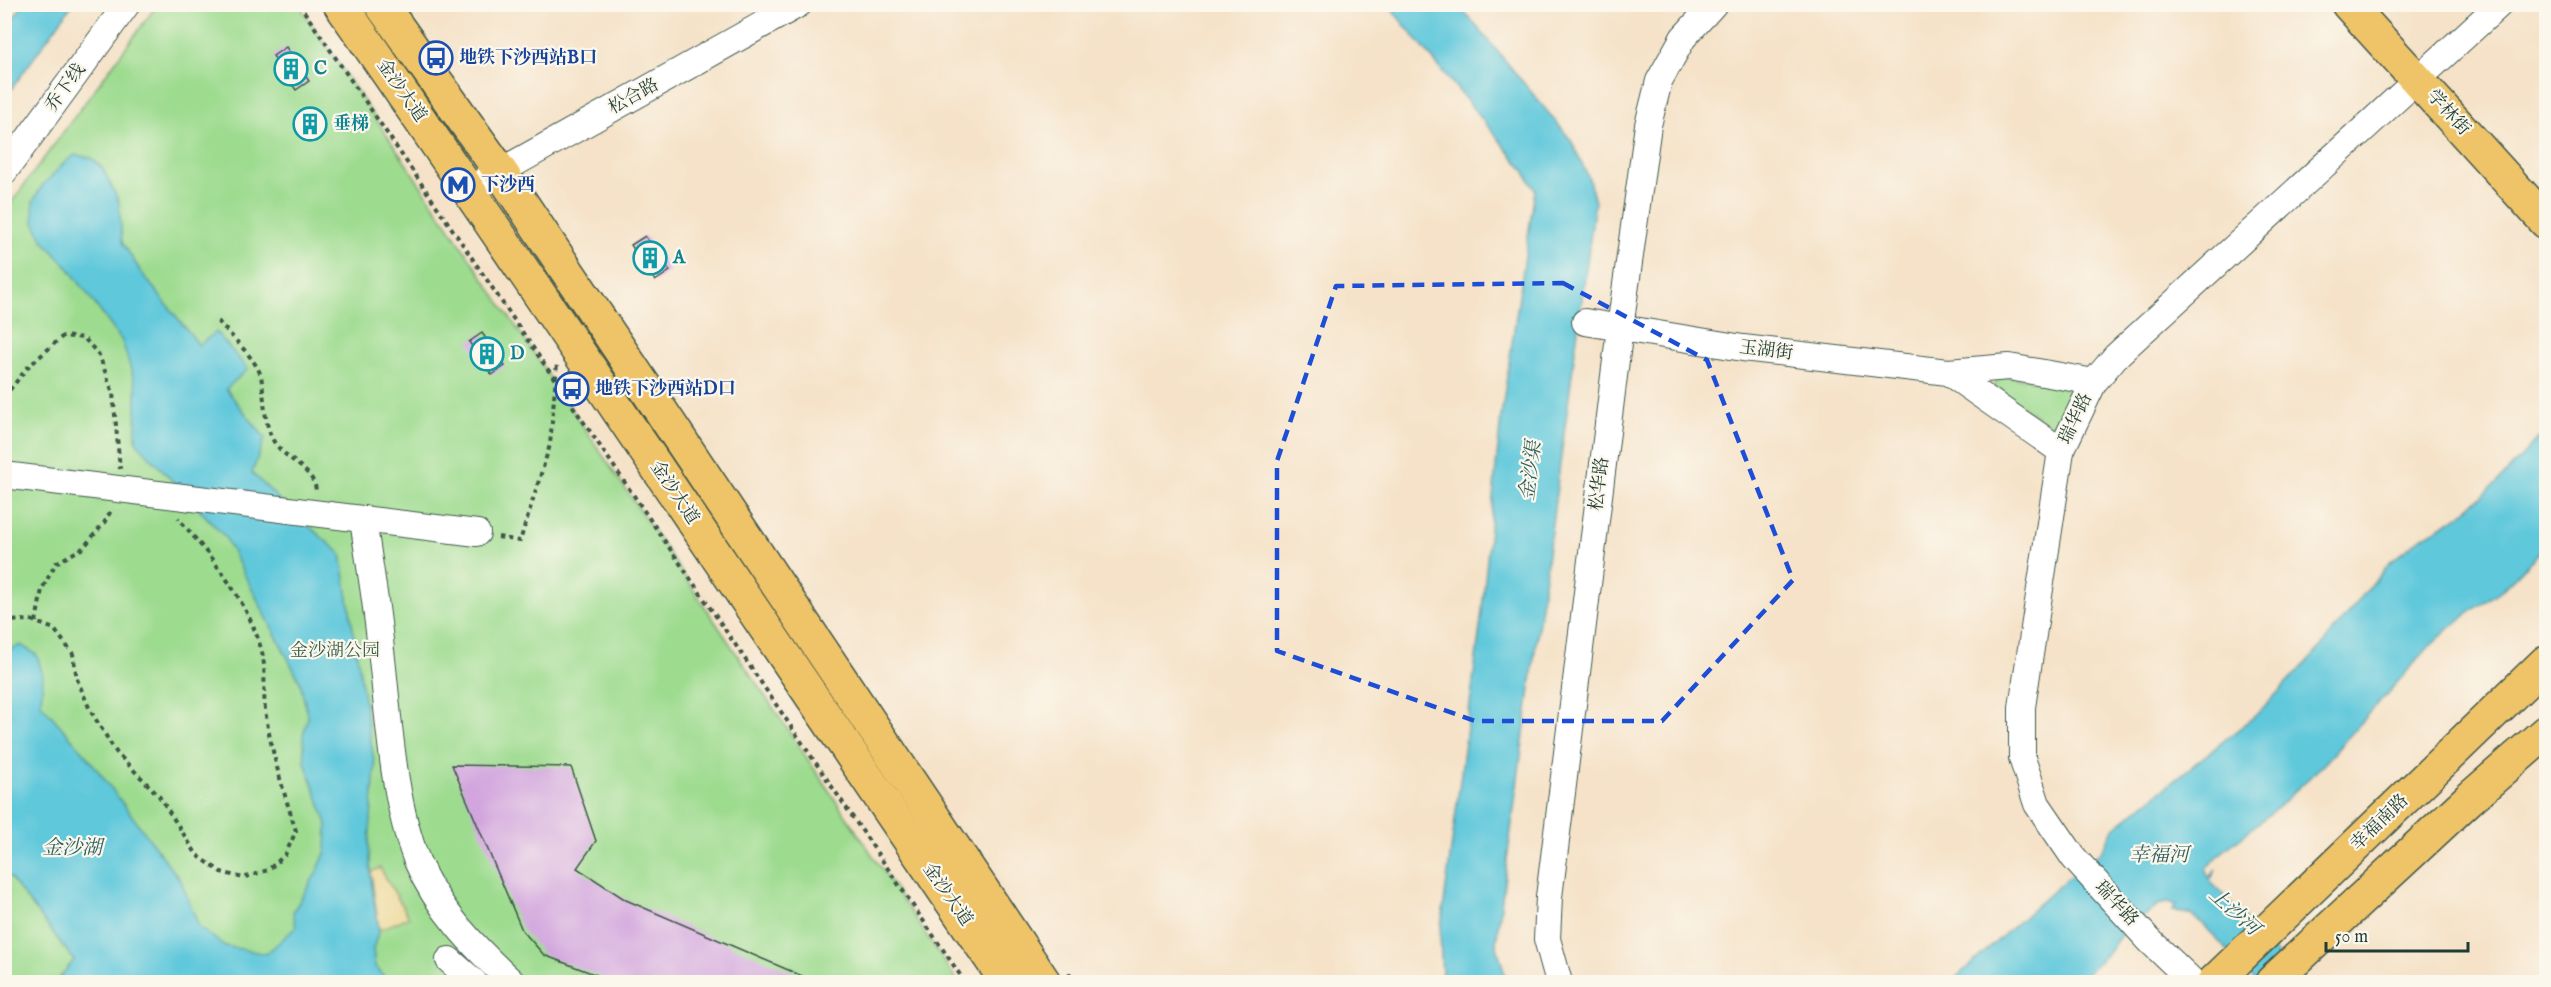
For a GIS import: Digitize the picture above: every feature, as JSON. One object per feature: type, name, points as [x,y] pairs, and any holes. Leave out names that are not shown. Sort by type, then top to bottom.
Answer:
[{"type":"main road","name":"金沙大道","points":[[340,4],[469,189],[854,761],[1007,982]]},
{"type":"main road","name":"金沙大道","points":[[381,4],[500,171],[1044,982]]},
{"type":"main road","name":"学林街","points":[[2348,4],[2547,222]]},
{"type":"main road","name":"幸福南路","points":[[2223,974],[2547,662]]},
{"type":"main road","points":[[2272,982],[2469,800],[2547,732]]},
{"type":"street","name":"乔下线","points":[[4,172],[127,4]]},
{"type":"street","name":"松合路","points":[[469,189],[799,4]]},
{"type":"street","name":"松华路","points":[[1559,982],[1548,939],[1549,897],[1620,328],[1648,125],[1659,81],[1683,38],[1714,4]]},
{"type":"street","name":"瑞华路","points":[[2193,982],[2149,940],[2074,858],[2037,804],[2022,758],[2022,707],[2061,451],[2094,382],[2116,356],[2500,4]]},
{"type":"street","name":"玉湖街","points":[[1585,322],[1743,348],[1948,372],[2009,367],[2094,382]]},
{"type":"street","name":"玉湖街","points":[[1948,372],[2061,451]]},
{"type":"street","points":[[4,475],[477,533]]},
{"type":"street","points":[[363,519],[381,649],[389,730],[404,813],[417,861],[440,903],[479,952],[512,982]]},
{"type":"street","points":[[449,960],[474,982]]},
{"type":"path","points":[[299,4],[965,982]]},
{"type":"path","points":[[218,321],[253,361],[260,374],[266,418],[272,439],[282,454],[311,477],[316,487],[308,511]]},
{"type":"path","points":[[477,533],[520,542],[550,445],[554,379],[562,328]]},
{"type":"path","points":[[4,397],[28,367],[63,336],[84,338],[99,356],[112,393],[123,490],[104,523],[83,548],[56,563],[42,589],[36,622]]},
{"type":"path","points":[[4,621],[31,620],[54,629],[73,654],[78,679],[90,710],[116,752],[159,796],[197,855],[221,872],[243,878],[268,870],[285,855],[296,831],[280,782],[265,714],[262,653],[245,610],[219,567],[169,496]]},
{"type":"highlighted area","points":[[1563,283],[1707,360],[1793,580],[1662,721],[1475,721],[1277,651],[1277,461],[1336,286]]},
{"type":"green space","name":"金沙湖公园","points":[[157,5],[299,5],[958,982],[5,982],[5,211]]},
{"type":"green space","points":[[1999,375],[2071,386],[2077,394],[2069,417],[2056,430],[1994,388]]},
{"type":"sand","points":[[380,868],[409,917],[379,930],[371,872]]},
{"type":"sand","points":[[434,970],[450,982],[407,982]]},
{"type":"water","points":[[23,5],[72,5],[5,98],[5,29]]},
{"type":"water","name":"金沙渠","points":[[1388,5],[1459,5],[1571,140],[1589,179],[1595,202],[1496,943],[1507,982],[1447,982],[1442,975],[1440,934],[1481,620],[1501,416],[1535,190],[1523,169]]},
{"type":"water","name":"金沙湖","points":[[75,155],[92,158],[103,169],[119,202],[122,242],[141,272],[199,345],[216,332],[248,369],[226,389],[265,438],[252,473],[341,554],[375,767],[369,845],[372,888],[379,930],[373,949],[375,966],[389,982],[56,982],[74,960],[5,871],[4,815],[8,777],[4,764],[5,652],[21,645],[37,655],[43,676],[41,704],[87,756],[181,881],[199,927],[225,946],[266,954],[296,927],[293,912],[317,872],[326,851],[327,824],[305,762],[303,735],[308,717],[300,682],[225,537],[136,442],[136,386],[122,341],[70,270],[43,240],[34,222],[33,202],[42,186]]},
{"type":"water","name":"幸福河","points":[[2546,432],[2546,546],[2503,589],[2458,621],[2428,648],[2325,763],[2277,808],[2215,858],[2206,869],[2208,878],[2216,870],[2210,881],[2304,982],[2257,982],[2202,923],[2189,914],[2172,911],[2176,906],[2167,903],[2158,905],[2120,936],[2108,953],[2078,982],[1951,982],[2063,882],[2102,851],[2113,829],[2255,716],[2313,656],[2391,561],[2424,536],[2459,516],[2497,483]]},
{"type":"building","name":"C","points":[[286,47],[309,81],[296,90],[273,56]]},
{"type":"building","name":"A","points":[[645,236],[670,271],[655,281],[631,245]]},
{"type":"building","name":"D","points":[[482,333],[505,366],[492,375],[469,342]]},
{"type":"building","points":[[452,765],[571,767],[596,841],[577,868],[626,900],[816,982],[615,982],[544,955],[522,930]]},
{"type":"place","name":"地铁下沙西站B口","points":[[436,58]]},
{"type":"place","name":"C","points":[[291,69]]},
{"type":"place","name":"垂梯","points":[[310,124]]},
{"type":"place","name":"下沙西","points":[[458,185]]},
{"type":"place","name":"A","points":[[650,258]]},
{"type":"place","name":"D","points":[[487,354]]},
{"type":"place","name":"地铁下沙西站D口","points":[[572,389]]},
{"type":"water label","name":"上沙河","points":[[2234,912]]}]
